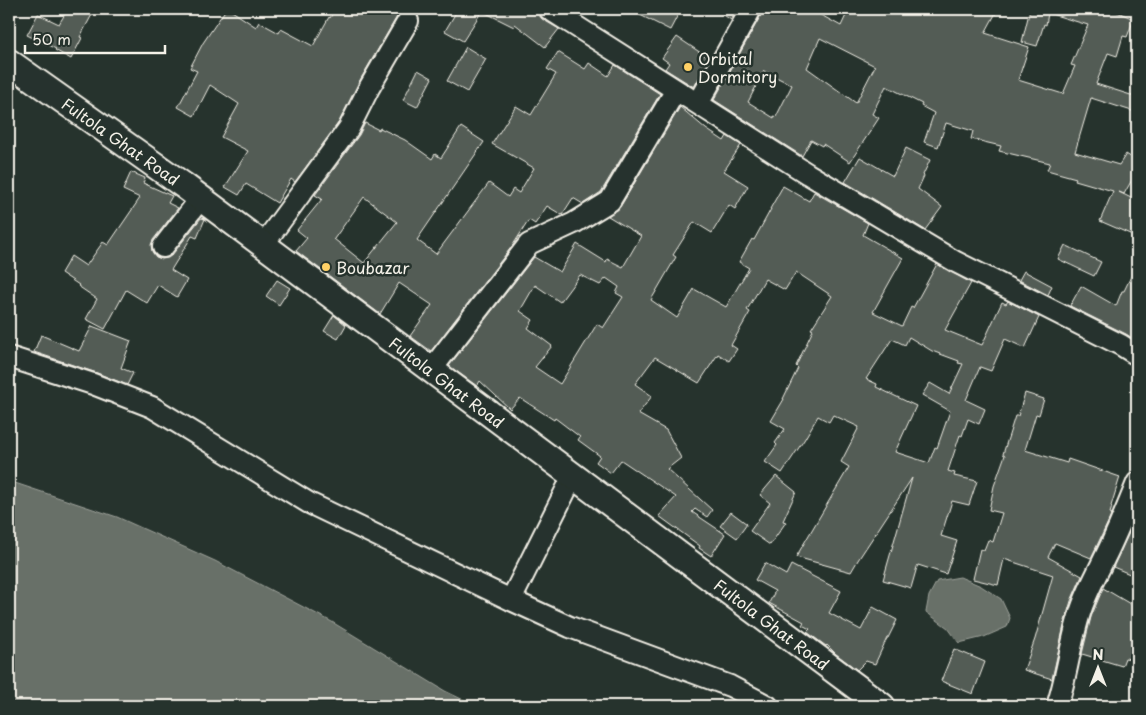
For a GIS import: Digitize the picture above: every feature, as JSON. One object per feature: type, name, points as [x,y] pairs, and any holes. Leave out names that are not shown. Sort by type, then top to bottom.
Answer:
[{"type":"street","points":[[549,9],[808,174],[956,262],[1121,345],[1137,355]]},
{"type":"street","points":[[698,104],[751,9]]},
{"type":"street","points":[[263,245],[349,128],[369,88],[408,21]]},
{"type":"street","name":"Fultola Ghat Road","points":[[9,62],[201,198],[882,706]]},
{"type":"street","points":[[431,370],[529,244],[574,223],[610,201],[676,90]]},
{"type":"street","points":[[163,247],[201,198]]},
{"type":"street","points":[[9,357],[93,384],[152,408],[309,503],[570,627],[730,686],[768,706]]},
{"type":"street","points":[[511,600],[573,476]]},
{"type":"street","points":[[1056,706],[1062,690],[1079,614],[1084,600],[1105,559],[1137,483]]},
{"type":"shaded area","points":[[9,481],[117,517],[215,561],[332,622],[445,691],[476,706],[9,706]]},
{"type":"shaded area","points":[[960,577],[981,586],[1001,599],[1010,618],[1007,627],[984,637],[959,643],[948,628],[926,612],[929,596],[937,581]]},
{"type":"building","points":[[68,9],[95,9],[71,59],[56,49],[27,35],[38,14],[59,24]]},
{"type":"building","points":[[226,9],[229,9],[256,27],[259,22],[279,33],[281,29],[313,46],[335,9],[404,9],[398,15],[359,82],[339,122],[295,182],[291,179],[277,203],[246,184],[239,195],[225,187],[248,151],[221,137],[239,104],[210,85],[194,116],[178,107],[197,71],[190,68],[203,43]]},
{"type":"building","points":[[458,9],[534,9],[538,11],[542,19],[559,29],[545,47],[515,24],[514,27],[482,11],[463,41],[445,31]]},
{"type":"building","points":[[628,9],[681,9],[670,30]]},
{"type":"building","points":[[715,9],[738,9],[731,20]]},
{"type":"building","points":[[763,9],[810,9],[841,26],[849,9],[998,9],[985,33],[1029,47],[1018,80],[1063,94],[1075,66],[1071,65],[1088,25],[1048,13],[1046,25],[1044,24],[1037,46],[1022,42],[1030,9],[1110,9],[1134,19],[1127,37],[1123,36],[1117,56],[1108,53],[1096,84],[1137,97],[1135,112],[1091,98],[1075,152],[1119,165],[1126,154],[1137,161],[1137,171],[1124,194],[1119,192],[1137,201],[1137,237],[1100,221],[1113,191],[1047,170],[1050,163],[999,151],[1001,146],[971,139],[973,131],[946,123],[938,147],[924,142],[934,113],[921,106],[922,104],[886,86],[872,114],[879,118],[850,162],[823,144],[822,146],[811,140],[802,156],[714,100]],"holes":[[[820,38],[875,66],[856,103],[807,68]],[[764,71],[792,85],[774,118],[748,102]]]},
{"type":"building","name":"Orbital Dormitory","points":[[677,37],[710,59],[694,87],[665,69],[669,63],[662,58]]},
{"type":"building","points":[[466,47],[486,59],[467,92],[447,81]]},
{"type":"building","points":[[558,52],[585,69],[589,63],[608,76],[615,65],[660,94],[601,192],[583,204],[573,198],[562,215],[547,206],[535,224],[529,220],[513,245],[431,351],[410,336],[432,305],[399,283],[380,314],[296,251],[307,238],[297,230],[322,199],[315,195],[359,135],[365,123],[405,140],[432,159],[435,154],[441,158],[461,127],[484,142],[417,240],[436,254],[489,183],[508,197],[513,189],[519,193],[534,168],[492,144],[516,106],[531,115],[556,74],[547,69]],"holes":[[[364,197],[397,222],[364,263],[334,239]]]},
{"type":"building","points":[[418,70],[432,78],[417,107],[403,100]]},
{"type":"building","points":[[680,107],[706,129],[724,141],[727,136],[741,145],[724,171],[748,186],[735,209],[729,205],[712,233],[694,222],[673,255],[676,257],[651,300],[677,318],[694,289],[726,307],[749,268],[739,262],[752,239],[754,240],[783,186],[809,201],[814,192],[868,223],[863,235],[903,258],[873,312],[902,326],[911,307],[913,308],[937,264],[971,283],[945,330],[982,345],[1002,302],[1006,304],[1008,301],[1039,317],[1025,348],[1005,339],[991,371],[980,367],[966,400],[985,409],[979,424],[968,419],[962,436],[960,435],[948,471],[955,473],[954,476],[977,481],[969,505],[952,501],[941,536],[957,541],[946,574],[918,565],[911,588],[883,580],[912,478],[851,572],[796,557],[849,467],[841,462],[859,427],[833,415],[829,422],[818,416],[782,473],[765,462],[785,429],[771,421],[784,399],[798,368],[796,366],[813,330],[811,329],[832,296],[796,272],[785,290],[765,279],[747,310],[750,312],[731,345],[737,349],[729,361],[718,354],[699,383],[655,357],[635,384],[652,396],[638,414],[666,430],[681,458],[667,469],[712,510],[707,517],[695,509],[692,512],[725,534],[711,556],[659,516],[676,497],[621,460],[611,473],[596,462],[600,456],[578,440],[580,437],[555,418],[554,420],[520,398],[510,409],[480,381],[477,386],[449,366],[534,257],[560,272],[577,244],[606,262],[607,259],[623,267],[641,236],[608,216],[620,207]],"holes":[[[580,275],[600,285],[606,278],[619,287],[616,293],[623,297],[603,328],[597,324],[560,384],[535,367],[552,346],[528,328],[533,320],[520,311],[535,285],[560,302]],[[909,337],[932,351],[963,364],[949,394],[930,383],[922,395],[950,411],[937,448],[935,447],[929,463],[895,452],[916,406],[876,387],[877,384],[866,379],[892,339],[905,345]]]},
{"type":"building","points":[[906,148],[930,160],[918,189],[942,207],[925,230],[845,182],[860,157],[893,176]]},
{"type":"building","points":[[131,172],[145,178],[143,183],[172,196],[168,203],[178,208],[153,240],[151,245],[152,251],[156,257],[162,259],[172,255],[201,218],[205,219],[197,238],[192,236],[171,270],[187,280],[177,297],[158,285],[147,303],[126,290],[105,329],[86,319],[97,299],[61,273],[71,256],[86,266],[103,242],[108,245],[140,198],[123,190]]},
{"type":"building","points":[[1065,245],[1101,262],[1094,276],[1058,259]]},
{"type":"building","points":[[1137,264],[1137,341],[1070,306],[1081,286],[1116,306]]},
{"type":"building","points":[[1024,271],[1052,286],[1048,295],[1019,280]]},
{"type":"building","points":[[277,280],[290,288],[279,305],[266,296]]},
{"type":"building","points":[[334,315],[346,325],[338,339],[324,331]]},
{"type":"building","points":[[92,326],[131,341],[121,368],[133,373],[127,385],[34,352],[41,335],[79,351]]},
{"type":"building","points":[[1025,393],[1044,399],[1039,415],[1036,414],[1025,450],[1067,463],[1068,459],[1120,477],[1111,506],[1110,513],[1112,514],[1091,558],[1055,543],[1048,557],[1082,576],[1065,621],[1052,679],[1024,670],[1053,575],[1004,559],[998,585],[973,579],[980,549],[984,550],[988,540],[993,542],[1002,513],[989,510],[994,486],[1005,455],[1003,454],[1015,416],[1018,416]]},
{"type":"building","points":[[776,476],[796,492],[783,521],[786,522],[770,545],[750,531],[770,503],[760,495]]},
{"type":"building","points":[[731,512],[747,524],[737,538],[720,526]]},
{"type":"building","points":[[1133,524],[1137,527],[1137,577],[1113,567]]},
{"type":"building","points":[[765,563],[786,575],[791,565],[841,591],[829,613],[861,630],[873,607],[897,620],[875,664],[866,661],[857,670],[827,645],[807,632],[810,629],[802,625],[804,622],[769,603],[775,591],[755,580]]},
{"type":"building","points":[[1103,588],[1137,608],[1137,660],[1125,658],[1122,666],[1082,654],[1091,617]]},
{"type":"building","points":[[954,649],[985,662],[973,694],[941,681]]},
{"type":"place","name":"Orbital Dormitory","points":[[688,67]]},
{"type":"place","name":"Boubazar","points":[[326,267]]}]
